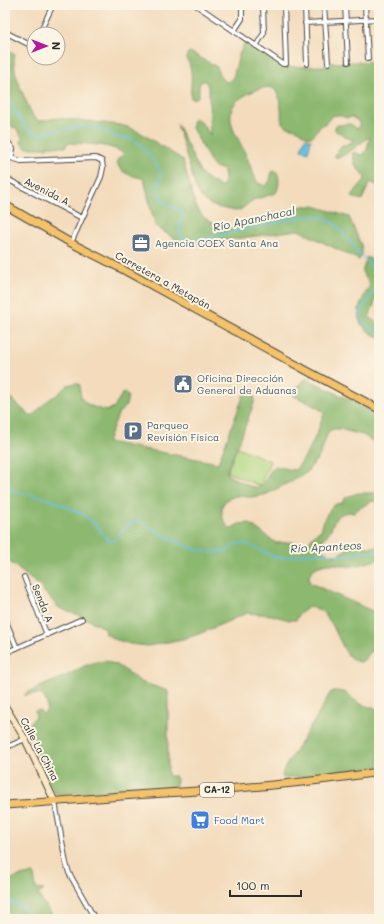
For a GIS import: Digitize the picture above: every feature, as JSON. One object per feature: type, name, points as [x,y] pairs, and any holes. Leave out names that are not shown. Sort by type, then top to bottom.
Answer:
[{"type":"main road","name":"Carretera a Metapán","points":[[5,205],[72,243],[379,409]]},
{"type":"main road","name":"Calle La China","points":[[5,706],[25,739],[55,802]]},
{"type":"main road","name":"CA-12","points":[[5,805],[266,786],[318,781],[379,772]]},
{"type":"street","points":[[43,26],[54,5]]},
{"type":"street","points":[[196,5],[283,64],[286,64],[284,5]]},
{"type":"street","points":[[234,31],[242,19],[242,5]]},
{"type":"street","points":[[256,46],[264,33],[263,5]]},
{"type":"street","points":[[304,5],[307,64]]},
{"type":"street","points":[[324,5],[328,63]]},
{"type":"street","points":[[345,5],[348,62]]},
{"type":"street","points":[[365,5],[368,59]]},
{"type":"street","points":[[305,23],[379,19]]},
{"type":"street","points":[[5,32],[26,42]]},
{"type":"street","points":[[5,138],[13,148],[11,158]]},
{"type":"street","points":[[5,161],[11,158],[21,161],[100,159],[103,165],[103,171],[72,243]]},
{"type":"street","name":"Avenida A","points":[[5,178],[82,218]]},
{"type":"street","name":"Senda A","points":[[24,577],[47,635]]},
{"type":"street","points":[[5,619],[17,648]]},
{"type":"street","points":[[5,653],[82,619]]},
{"type":"street","points":[[5,748],[25,739]]},
{"type":"street","points":[[5,800],[5,805]]},
{"type":"street","points":[[55,802],[69,873],[95,919]]},
{"type":"green space","points":[[245,42],[285,67],[328,66],[329,63],[379,61],[379,186],[370,182],[362,200],[351,197],[365,180],[355,165],[352,154],[355,152],[363,155],[367,149],[370,137],[348,153],[335,157],[335,154],[342,145],[346,145],[354,140],[345,137],[342,133],[337,132],[335,127],[338,125],[348,124],[357,129],[359,122],[352,117],[347,118],[338,115],[331,116],[312,136],[307,136],[298,130],[287,127],[283,124],[277,93],[274,89],[266,88],[249,93],[237,101],[232,110],[231,120],[234,132],[246,155],[257,182],[264,186],[266,185],[269,182],[272,172],[277,172],[279,183],[276,193],[253,200],[240,210],[235,211],[211,205],[201,197],[196,189],[177,124],[203,176],[220,187],[224,184],[225,177],[224,170],[213,166],[192,128],[192,122],[194,119],[197,119],[201,122],[210,135],[209,90],[205,81],[202,81],[199,85],[199,95],[197,98],[191,98],[191,75],[187,54],[190,52],[217,67],[225,82],[229,81],[233,77],[239,55]]},
{"type":"green space","points":[[5,47],[15,54],[14,60],[17,77],[34,118],[40,121],[58,118],[120,125],[141,133],[183,160],[195,204],[203,216],[217,225],[232,227],[303,206],[315,206],[349,217],[362,247],[362,254],[359,260],[298,230],[186,246],[155,226],[144,179],[123,172],[118,165],[117,160],[124,153],[110,147],[96,145],[67,143],[66,147],[47,146],[47,148],[26,148],[21,143],[22,137],[15,127],[13,128],[5,115]]},
{"type":"green space","points":[[367,257],[379,265],[379,292],[369,317],[379,325],[379,338],[363,327],[358,315],[361,302],[370,285],[362,272]]},
{"type":"green space","points":[[307,379],[379,414],[379,444],[363,435],[333,429],[328,432],[320,455],[307,472],[267,494],[251,497],[235,496],[226,500],[222,506],[222,516],[228,528],[232,528],[239,524],[249,523],[276,543],[293,542],[302,546],[308,543],[313,536],[321,530],[325,517],[332,507],[336,504],[342,503],[346,497],[358,493],[379,493],[379,501],[372,501],[354,513],[347,512],[337,516],[330,531],[320,544],[321,550],[335,556],[359,543],[364,547],[379,547],[379,560],[355,566],[325,564],[313,570],[309,578],[310,583],[379,614],[379,638],[367,657],[361,662],[355,661],[348,655],[332,624],[323,612],[309,607],[300,613],[296,620],[289,620],[272,615],[247,613],[187,638],[148,646],[130,644],[114,639],[106,634],[105,628],[81,616],[59,608],[38,585],[5,558],[5,393],[29,415],[33,415],[67,385],[76,383],[80,385],[80,392],[83,401],[91,406],[107,411],[114,407],[122,394],[126,393],[128,396],[126,406],[119,412],[107,442],[218,463],[247,389],[255,398],[254,403],[226,472],[231,477],[241,482],[257,487],[264,483],[268,474],[276,466],[295,470],[304,458],[316,436],[324,414],[323,411],[294,396],[302,381]]},
{"type":"green space","points":[[237,447],[270,461],[260,486],[227,472]]},
{"type":"green space","points":[[106,661],[117,665],[141,682],[168,691],[168,776],[175,776],[177,780],[176,786],[59,794],[54,792],[27,731],[30,723],[36,716],[35,711],[39,710],[43,714],[46,712],[47,707],[45,698],[41,694],[24,695],[86,665]]},
{"type":"green space","points":[[333,691],[344,692],[357,702],[379,710],[379,767],[283,778],[282,775],[284,769],[330,693]]},
{"type":"green space","points":[[34,874],[36,889],[44,890],[38,895],[55,919],[5,919],[5,881],[24,875]]},
{"type":"water","points":[[305,138],[311,140],[308,152],[301,150]]},
{"type":"waterway","name":"Río Apanchacal","points":[[5,92],[20,120],[35,134],[42,135],[52,131],[92,127],[101,129],[117,137],[130,138],[136,141],[157,165],[160,174],[160,197],[166,204],[181,211],[183,215],[180,222],[180,234],[185,240],[189,241],[208,238],[300,217],[319,216],[330,220],[370,264],[375,278],[376,287],[362,310],[361,318],[365,324],[379,334]]},
{"type":"waterway","name":"Río Apanteos","points":[[5,476],[12,491],[52,500],[84,515],[95,524],[106,538],[111,541],[114,540],[131,523],[139,521],[179,543],[207,552],[226,551],[235,545],[242,543],[248,544],[269,555],[280,558],[310,553],[342,555],[379,551]]},
{"type":"waterway","points":[[5,899],[24,909],[30,915],[31,919]]},
{"type":"place","name":"Agencia COEX Santa Ana","points":[[141,243]]},
{"type":"place","name":"Oficina Dirección General de Aduanas","points":[[183,384]]},
{"type":"place","name":"Parqueo Revisión Física","points":[[133,431]]},
{"type":"place","name":"Food Mart","points":[[200,820]]}]
